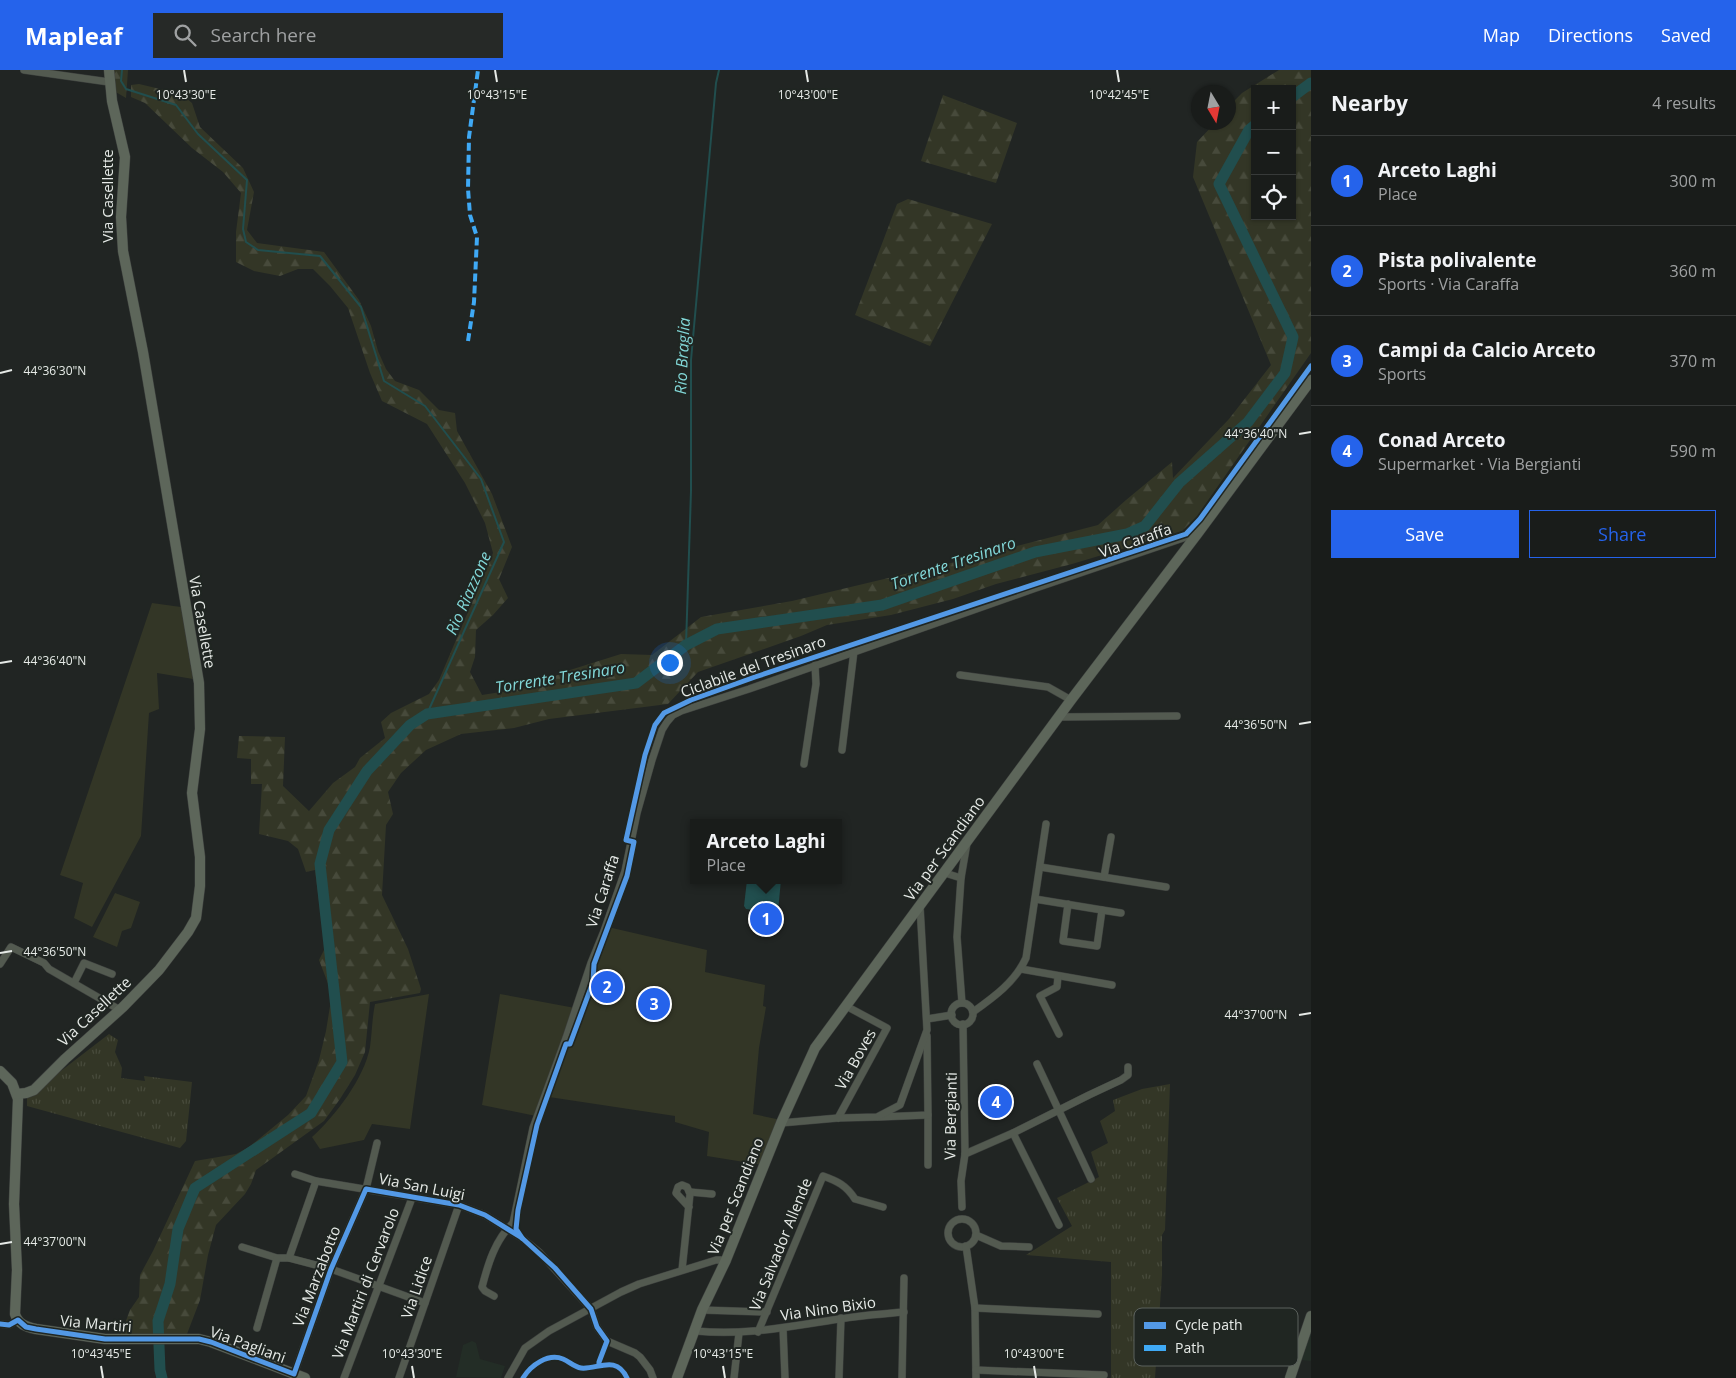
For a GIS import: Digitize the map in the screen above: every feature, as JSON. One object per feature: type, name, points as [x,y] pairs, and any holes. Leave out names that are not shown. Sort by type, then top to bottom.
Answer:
[{"type":"street","points":[[24,70],[109,82]]},
{"type":"street","name":"Via Casellette","points":[[18,1094],[34,1090],[65,1059],[120,1010],[159,970],[188,932],[196,918],[200,886],[200,857],[192,793],[200,729],[198,683],[143,352],[123,251],[121,218],[124,157],[109,82],[109,70]]},
{"type":"street","name":"Via per Scandiano","points":[[678,1378],[702,1310],[726,1260],[781,1122],[815,1048],[1071,700],[1311,380]]},
{"type":"street","name":"Via Caraffa","points":[[494,1296],[482,1287],[488,1262],[507,1228],[513,1223],[533,1128],[625,871],[637,813],[662,730],[673,715],[1198,532]]},
{"type":"street","points":[[842,750],[854,651]]},
{"type":"street","points":[[804,764],[816,684],[815,665]]},
{"type":"street","points":[[960,675],[1048,687],[1071,700]]},
{"type":"street","points":[[1059,717],[1177,716]]},
{"type":"street","points":[[973,1012],[996,996],[1021,969],[1026,958],[1046,824]]},
{"type":"street","points":[[1104,877],[1111,837]]},
{"type":"street","points":[[962,1003],[957,937],[961,878],[967,843]]},
{"type":"street","points":[[1040,867],[1166,887]]},
{"type":"street","points":[[945,873],[961,878]]},
{"type":"street","points":[[1035,899],[1121,913]]},
{"type":"street","points":[[1068,904],[1063,941],[1096,946],[1102,910]]},
{"type":"street","points":[[920,906],[927,1019],[928,1164]]},
{"type":"street","points":[[0,964],[11,947],[44,963],[49,970],[120,1010]]},
{"type":"street","points":[[74,983],[84,963],[112,974]]},
{"type":"street","points":[[1021,969],[1112,985]]},
{"type":"street","points":[[1058,976],[1057,987],[1040,996],[1059,1034]]},
{"type":"street","points":[[962,1003],[968,1004],[973,1012],[972,1019],[963,1024],[957,1023],[952,1015],[955,1006],[962,1003]]},
{"type":"street","name":"Via Boves","points":[[838,1118],[887,1028],[846,1006]]},
{"type":"street","points":[[927,1019],[952,1015]]},
{"type":"street","name":"Via Bergianti","points":[[963,1024],[965,1154],[961,1181],[962,1207],[964,1220],[974,1225],[976,1235]]},
{"type":"street","points":[[877,1117],[900,1105],[927,1030]]},
{"type":"street","points":[[1037,1064],[1091,1179]]},
{"type":"street","points":[[965,1154],[1013,1134],[1121,1080],[1128,1075],[1128,1067]]},
{"type":"street","points":[[0,1071],[12,1083],[18,1094],[14,1204],[17,1270],[15,1314],[18,1320],[9,1325],[0,1324]]},
{"type":"street","points":[[781,1122],[838,1118],[928,1116]]},
{"type":"street","points":[[1013,1134],[1059,1225]]},
{"type":"street","name":"Via Marzabotto","points":[[294,1374],[331,1269],[366,1189],[377,1143]]},
{"type":"street","name":"Via San Luigi","points":[[295,1174],[316,1181],[459,1205],[507,1228],[539,1252],[591,1309],[597,1326],[607,1341],[636,1353],[648,1366],[653,1378]]},
{"type":"street","name":"Via Salvador Allende","points":[[758,1332],[823,1176],[841,1182],[850,1190],[854,1199],[883,1207]]},
{"type":"street","points":[[289,1258],[316,1181]]},
{"type":"street","points":[[682,1270],[689,1207],[690,1192],[687,1187],[682,1185],[678,1187],[676,1193],[689,1207]]},
{"type":"street","points":[[690,1192],[712,1194]]},
{"type":"street","name":"Via Martiri di Cervarolo","points":[[344,1378],[412,1198]]},
{"type":"street","name":"Via Lidice","points":[[399,1378],[459,1205]]},
{"type":"street","points":[[964,1220],[953,1222],[950,1226],[948,1234],[954,1245],[966,1246],[973,1242],[976,1235],[1001,1246],[1029,1247]]},
{"type":"street","points":[[966,1246],[976,1308],[976,1378]]},
{"type":"street","points":[[242,1247],[277,1258],[289,1258],[331,1269],[426,1303]]},
{"type":"street","points":[[257,1328],[277,1258]]},
{"type":"street","points":[[508,1378],[525,1348],[549,1331],[621,1292],[682,1270],[716,1260],[726,1260]]},
{"type":"street","points":[[902,1378],[904,1278]]},
{"type":"street","points":[[976,1308],[1098,1314]]},
{"type":"street","points":[[702,1310],[767,1312]]},
{"type":"street","name":"Via Nino Bixio","points":[[696,1331],[739,1334],[842,1318],[904,1312]]},
{"type":"street","points":[[1298,1354],[1311,1316]]},
{"type":"street","points":[[839,1378],[842,1318]]},
{"type":"street","name":"Via Martiri","points":[[18,1320],[26,1327],[36,1330],[118,1339],[193,1338]]},
{"type":"street","points":[[784,1328],[785,1378]]},
{"type":"street","points":[[734,1378],[739,1334]]},
{"type":"street","name":"Via Pagliani","points":[[193,1338],[211,1342],[305,1378]]},
{"type":"street","points":[[1290,1378],[1294,1366]]},
{"type":"street","points":[[976,1370],[1104,1375]]},
{"type":"shaded area","points":[[1311,1329],[1311,1361],[1301,1360]]},
{"type":"shaded area","points":[[472,1341],[476,1343],[480,1359],[505,1366],[501,1378],[456,1377],[463,1345]]},
{"type":"green space","points":[[113,70],[128,70],[126,98],[114,91]]},
{"type":"green space","points":[[1279,70],[1311,70],[1311,353],[1197,516],[1182,531],[1072,564],[891,615],[827,625],[698,672],[668,704],[549,719],[514,728],[461,734],[426,750],[401,773],[388,792],[393,814],[386,825],[382,895],[408,949],[421,989],[420,993],[370,1002],[365,1052],[355,1075],[340,1099],[324,1121],[256,1170],[245,1194],[216,1225],[208,1255],[200,1300],[187,1334],[121,1334],[130,1310],[139,1297],[140,1275],[195,1161],[236,1154],[249,1147],[288,1115],[306,1096],[319,1060],[326,1031],[332,994],[319,960],[325,948],[315,870],[306,872],[298,849],[288,841],[259,834],[262,784],[251,784],[251,759],[237,758],[239,736],[285,737],[283,786],[309,811],[333,783],[355,767],[360,758],[385,738],[381,722],[391,713],[429,694],[439,680],[493,553],[485,523],[465,483],[427,424],[382,401],[370,373],[348,308],[313,269],[298,269],[280,276],[254,271],[236,262],[236,232],[241,193],[223,172],[192,148],[145,103],[131,97],[131,85],[139,84],[181,94],[192,103],[200,127],[243,168],[254,192],[247,230],[257,243],[324,252],[359,300],[371,326],[378,351],[386,369],[395,381],[419,390],[439,410],[455,413],[457,431],[492,494],[512,547],[499,579],[508,598],[476,630],[475,657],[470,672],[482,695],[526,688],[570,670],[621,654],[652,655],[701,617],[792,601],[1098,525],[1172,462],[1173,478],[1229,419],[1271,365],[1193,177],[1197,142],[1208,130],[1236,130],[1236,99],[1251,87],[1251,220],[1296,220],[1296,85],[1255,85]]},
{"type":"green space","points":[[943,95],[1017,123],[996,183],[921,161]]},
{"type":"green space","points":[[908,199],[992,224],[930,346],[855,315],[897,204]]},
{"type":"green space","points":[[152,603],[181,607],[193,679],[157,673],[159,709],[149,713],[141,836],[92,927],[74,918],[83,883],[60,875]]},
{"type":"green space","points":[[115,893],[140,902],[131,928],[122,931],[117,947],[93,937]]},
{"type":"green space","points":[[608,927],[707,950],[705,972],[765,985],[763,1006],[766,1007],[759,1048],[753,1114],[786,1121],[768,1166],[707,1156],[709,1132],[675,1122],[675,1116],[549,1097],[541,1117],[482,1105],[500,994],[575,1008]]},
{"type":"green space","points":[[429,994],[410,1129],[372,1124],[364,1140],[320,1149],[312,1137],[339,1108],[362,1072],[367,1059],[375,1004]]},
{"type":"green space","points":[[109,1034],[118,1040],[115,1052],[122,1068],[121,1078],[145,1081],[144,1076],[192,1082],[186,1141],[180,1148],[27,1106],[27,1097]]},
{"type":"green space","points":[[1170,1084],[1165,1230],[1162,1235],[1160,1308],[1134,1308],[1134,1366],[1156,1366],[1155,1378],[1111,1378],[1111,1262],[1026,1255],[1072,1226],[1057,1198],[1099,1177],[1091,1152],[1108,1143],[1100,1121],[1115,1111],[1113,1100],[1142,1089]]},
{"type":"water","points":[[747,884],[781,884],[778,911],[774,913],[746,909],[744,906]]},
{"type":"waterway","name":"Rio Riazzone","points":[[122,70],[121,81],[126,89],[176,105],[198,134],[247,180],[243,229],[246,242],[258,250],[320,256],[361,307],[384,381],[425,406],[481,479],[504,542],[427,714]]},
{"type":"waterway","name":"Rio Braglia","points":[[686,645],[691,491],[691,360],[716,83],[719,70]]},
{"type":"waterway","name":"Torrente Tresinaro","points":[[1296,94],[1311,83]]},
{"type":"waterway","name":"Torrente Tresinaro","points":[[162,1378],[158,1321],[170,1284],[178,1229],[195,1188],[311,1113],[342,1062],[320,864],[329,830],[367,771],[410,725],[427,714],[636,683],[686,645],[717,629],[882,605],[1035,552],[1127,534],[1145,526],[1179,483],[1248,422],[1285,373],[1293,337],[1219,184],[1251,128]]},
{"type":"marked path","points":[[468,341],[474,302],[477,237],[470,215],[468,189],[469,137],[478,70]]},
{"type":"cycle path","name":"Ciclabile del Tresinaro","points":[[522,1238],[516,1229],[518,1210],[537,1125],[566,1044],[570,1044],[593,982],[594,964],[627,876],[634,842],[626,840],[645,755],[655,725],[664,713],[691,700],[755,677],[1186,534],[1200,519],[1311,366]]},
{"type":"cycle path","points":[[0,1324],[9,1325],[18,1320],[26,1327],[105,1339],[199,1339],[294,1374],[331,1269],[366,1189],[459,1205],[485,1215],[522,1238],[555,1268],[591,1309],[597,1327],[607,1341],[599,1364]]},
{"type":"cycle path","points":[[523,1378],[540,1361],[552,1358],[563,1359],[581,1368],[612,1365],[623,1371],[627,1378]]},
{"type":"place","name":"Arceto Laghi","points":[[766,919]]},
{"type":"place","name":"Pista polivalente","points":[[607,987]]},
{"type":"place","name":"Campi da Calcio Arceto","points":[[654,1004]]},
{"type":"place","name":"Conad Arceto","points":[[996,1102]]}]
